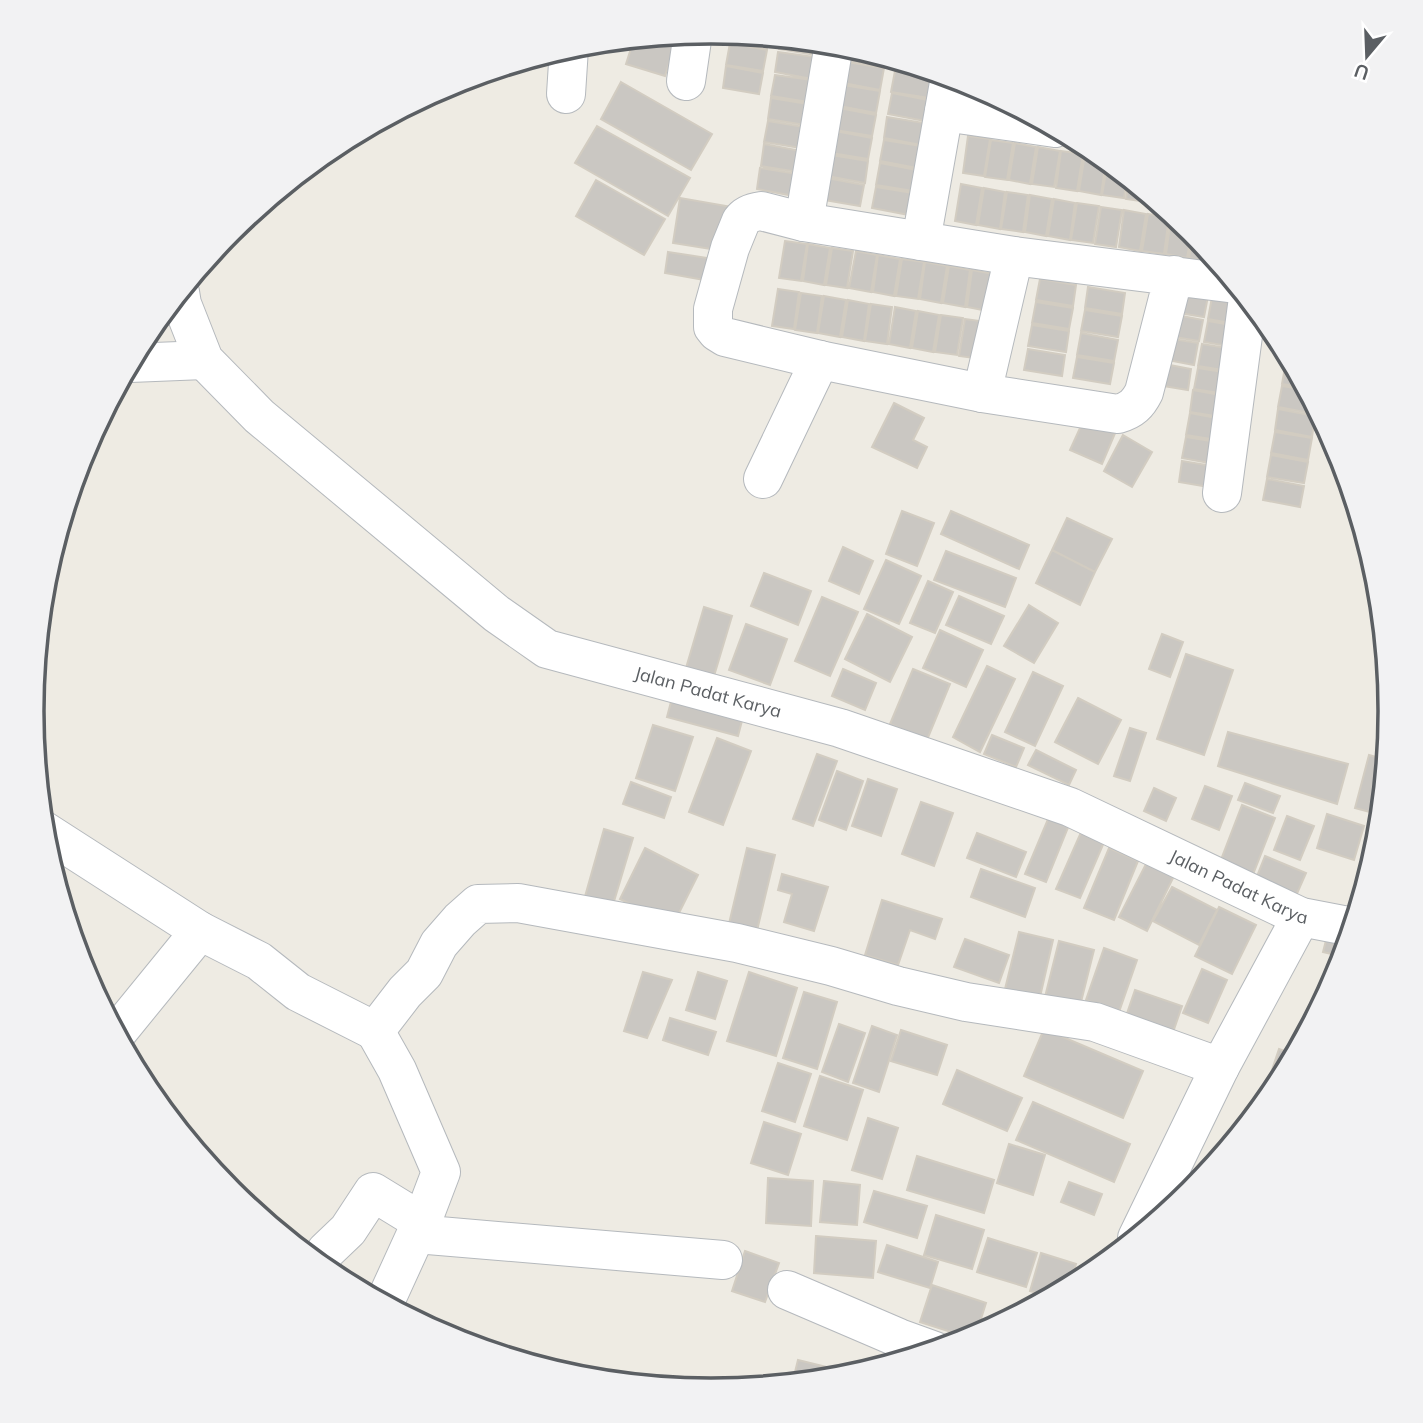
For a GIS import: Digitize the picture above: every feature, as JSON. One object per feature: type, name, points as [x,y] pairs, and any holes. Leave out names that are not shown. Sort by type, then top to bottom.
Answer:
[{"type":"street","points":[[686,81],[691,44]]},
{"type":"street","points":[[804,222],[832,55]]},
{"type":"street","points":[[566,94],[568,60]]},
{"type":"street","points":[[921,241],[947,95],[1009,114]]},
{"type":"street","points":[[1174,275],[1144,392],[1130,411],[1118,414],[982,393],[820,360],[736,341],[713,327],[713,309],[730,248],[744,217],[761,211],[804,222],[1014,256],[1174,275],[1223,282]]},
{"type":"street","points":[[982,393],[1014,256]]},
{"type":"street","name":"Jalan Padat Karya","points":[[183,304],[204,360],[259,416],[497,614],[547,649],[840,728],[1057,802],[1301,917],[1344,925]]},
{"type":"street","points":[[1222,493],[1246,312]]},
{"type":"street","points":[[143,362],[204,360]]},
{"type":"street","points":[[763,479],[820,360]]},
{"type":"street","points":[[56,839],[200,931],[260,961],[298,992],[375,1031],[397,1070],[441,1172],[388,1295]]},
{"type":"street","points":[[375,1031],[405,992],[424,973],[439,944],[460,920],[478,904],[518,903],[737,943],[966,1002],[1095,1022],[1220,1067]]},
{"type":"street","points":[[1147,1218],[1220,1067],[1301,917]]},
{"type":"street","points":[[123,1026],[200,931]]},
{"type":"street","points":[[324,1255],[348,1230],[373,1192],[419,1228],[723,1260]]},
{"type":"street","points":[[787,1290],[920,1346]]},
{"type":"building","points":[[730,44],[767,50],[763,71],[726,65]]},
{"type":"building","points":[[675,45],[665,76],[626,64],[631,48]]},
{"type":"building","points":[[779,47],[816,52],[816,55]]},
{"type":"building","points":[[778,52],[815,57],[812,79],[775,72]]},
{"type":"building","points":[[847,62],[884,68],[880,90],[843,83]]},
{"type":"building","points":[[726,66],[763,73],[759,94],[723,88]]},
{"type":"building","points":[[895,71],[931,81],[929,98],[891,92]]},
{"type":"building","points":[[775,75],[812,80],[808,102],[771,96]]},
{"type":"building","points":[[621,82],[712,134],[691,170],[601,119]]},
{"type":"building","points":[[843,85],[880,91],[876,113],[839,106]]},
{"type":"building","points":[[892,93],[928,100],[925,121],[888,114]]},
{"type":"building","points":[[771,98],[808,104],[805,125],[768,119]]},
{"type":"building","points":[[839,108],[876,115],[872,136],[835,130]]},
{"type":"building","points":[[887,117],[924,123],[921,145],[884,138]]},
{"type":"building","points":[[768,121],[804,127],[801,148],[764,142]]},
{"type":"building","points":[[597,126],[690,178],[668,216],[575,163]]},
{"type":"building","points":[[835,131],[872,138],[868,159],[831,153]]},
{"type":"building","points":[[968,136],[990,139],[984,176],[963,173]]},
{"type":"building","points":[[884,140],[921,146],[917,168],[880,161]]},
{"type":"building","points":[[991,140],[1013,143],[1007,180],[985,177]]},
{"type":"building","points":[[1015,143],[1036,147],[1030,184],[1009,180]]},
{"type":"building","points":[[764,144],[801,151],[798,172],[761,166]]},
{"type":"building","points":[[1038,147],[1060,151],[1054,187],[1032,184]]},
{"type":"building","points":[[1061,151],[1083,156],[1077,191],[1056,188]]},
{"type":"building","points":[[831,155],[868,161],[865,183],[827,176]]},
{"type":"building","points":[[1084,158],[1104,172],[1101,195],[1079,191]]},
{"type":"building","points":[[880,163],[917,170],[913,191],[876,185]]},
{"type":"building","points":[[760,168],[797,174],[794,196],[757,189]]},
{"type":"building","points":[[1106,173],[1125,188],[1124,198],[1102,195]]},
{"type":"building","points":[[827,178],[864,185],[860,206],[824,200]]},
{"type":"building","points":[[596,180],[665,219],[644,255],[576,216]]},
{"type":"building","points":[[961,184],[982,188],[976,225],[955,221]]},
{"type":"building","points":[[876,187],[913,193],[909,215],[872,208]]},
{"type":"building","points":[[984,188],[1005,192],[1000,229],[978,225]]},
{"type":"building","points":[[1127,189],[1142,201],[1126,199]]},
{"type":"building","points":[[1007,192],[1028,195],[1023,232],[1001,229]]},
{"type":"building","points":[[1030,195],[1052,199],[1046,236],[1025,232]]},
{"type":"building","points":[[680,198],[732,207],[724,251],[673,243]]},
{"type":"building","points":[[1054,199],[1075,203],[1070,240],[1048,236]]},
{"type":"building","points":[[1077,203],[1099,206],[1093,243],[1071,240]]},
{"type":"building","points":[[1101,207],[1122,210],[1116,247],[1095,244]]},
{"type":"building","points":[[1124,210],[1146,214],[1140,251],[1119,247]]},
{"type":"building","points":[[1148,214],[1159,216],[1168,224],[1164,254],[1142,251]]},
{"type":"building","points":[[1170,226],[1189,245],[1187,258],[1166,254]]},
{"type":"building","points":[[785,241],[807,244],[801,281],[779,278]]},
{"type":"building","points":[[808,244],[830,248],[824,285],[803,281]]},
{"type":"building","points":[[1191,246],[1205,261],[1189,258]]},
{"type":"building","points":[[832,248],[853,251],[847,288],[826,285]]},
{"type":"building","points":[[856,251],[877,255],[871,292],[849,288]]},
{"type":"building","points":[[668,252],[714,259],[710,281],[665,273]]},
{"type":"building","points":[[878,255],[900,259],[894,296],[873,292]]},
{"type":"building","points":[[902,259],[924,262],[918,299],[896,296]]},
{"type":"building","points":[[925,262],[947,266],[941,303],[920,299]]},
{"type":"building","points":[[949,266],[970,270],[965,307],[943,303]]},
{"type":"building","points":[[972,270],[994,274],[988,311],[967,307]]},
{"type":"building","points":[[1040,279],[1076,285],[1073,306],[1036,300]]},
{"type":"building","points":[[1088,287],[1125,293],[1122,314],[1085,308]]},
{"type":"building","points":[[778,289],[799,292],[794,329],[772,326]]},
{"type":"building","points":[[1171,290],[1208,296],[1204,317],[1167,311]]},
{"type":"building","points":[[801,293],[822,296],[817,333],[795,330]]},
{"type":"building","points":[[824,296],[846,300],[840,337],[818,333]]},
{"type":"building","points":[[1212,297],[1238,302],[1244,309],[1241,325],[1208,319]]},
{"type":"building","points":[[848,300],[869,304],[864,341],[842,337]]},
{"type":"building","points":[[1036,302],[1073,308],[1069,329],[1032,323]]},
{"type":"building","points":[[871,304],[892,307],[887,344],[865,341]]},
{"type":"building","points":[[895,307],[916,311],[910,348],[889,344]]},
{"type":"building","points":[[1085,310],[1122,316],[1118,337],[1081,331]]},
{"type":"building","points":[[918,311],[939,315],[933,352],[912,348]]},
{"type":"building","points":[[1166,313],[1203,320],[1199,341],[1162,335]]},
{"type":"building","points":[[941,315],[963,318],[957,355],[935,352]]},
{"type":"building","points":[[965,319],[987,322],[981,359],[959,356]]},
{"type":"building","points":[[1208,321],[1243,327],[1240,348],[1204,342]]},
{"type":"building","points":[[1032,325],[1069,331],[1066,352],[1028,346]]},
{"type":"building","points":[[1081,333],[1118,340],[1114,361],[1077,355]]},
{"type":"building","points":[[1161,337],[1198,343],[1194,365],[1157,358]]},
{"type":"building","points":[[1202,344],[1239,350],[1235,372],[1198,366]]},
{"type":"building","points":[[1028,349],[1065,355],[1062,376],[1024,370]]},
{"type":"building","points":[[1077,357],[1114,363],[1110,384],[1073,378]]},
{"type":"building","points":[[1154,362],[1191,369],[1188,390],[1151,384]]},
{"type":"building","points":[[1198,368],[1235,374],[1231,395],[1194,389]]},
{"type":"building","points":[[1285,369],[1294,386],[1282,384]]},
{"type":"building","points":[[1282,386],[1295,388],[1308,413],[1278,407]]},
{"type":"building","points":[[1193,390],[1231,397],[1227,418],[1190,412]]},
{"type":"building","points":[[894,403],[924,418],[913,440],[927,447],[917,468],[872,447]]},
{"type":"building","points":[[1278,409],[1309,415],[1314,424],[1312,437],[1275,430]]},
{"type":"building","points":[[1190,413],[1227,420],[1223,441],[1186,435]]},
{"type":"building","points":[[1085,417],[1116,431],[1102,464],[1070,450]]},
{"type":"building","points":[[1275,432],[1312,438],[1308,460],[1271,453]]},
{"type":"building","points":[[1123,435],[1152,452],[1132,487],[1104,471]]},
{"type":"building","points":[[1186,437],[1223,443],[1220,465],[1182,458]]},
{"type":"building","points":[[1271,455],[1308,462],[1304,483],[1267,477]]},
{"type":"building","points":[[1182,461],[1219,467],[1215,488],[1179,482]]},
{"type":"building","points":[[1267,479],[1304,486],[1300,507],[1263,500]]},
{"type":"building","points":[[902,511],[934,523],[917,566],[886,554]]},
{"type":"building","points":[[951,511],[1029,545],[1019,569],[941,534]]},
{"type":"building","points":[[1067,518],[1112,539],[1095,572],[1052,550]]},
{"type":"building","points":[[843,547],[873,561],[859,594],[829,581]]},
{"type":"building","points":[[1052,550],[1095,572],[1080,605],[1036,583]]},
{"type":"building","points":[[946,551],[1016,578],[1005,607],[934,580]]},
{"type":"building","points":[[886,560],[921,576],[899,624],[864,609]]},
{"type":"building","points":[[764,573],[811,591],[798,625],[751,606]]},
{"type":"building","points":[[928,581],[953,592],[935,633],[910,623]]},
{"type":"building","points":[[959,596],[1004,616],[991,644],[946,625]]},
{"type":"building","points":[[822,597],[858,612],[830,676],[795,661]]},
{"type":"building","points":[[1029,605],[1058,623],[1034,663],[1004,646]]},
{"type":"building","points":[[704,607],[732,616],[714,676],[686,668]]},
{"type":"building","points":[[867,614],[912,637],[890,682],[845,659]]},
{"type":"building","points":[[746,624],[787,639],[770,685],[729,670]]},
{"type":"building","points":[[940,630],[983,650],[966,687],[923,668]]},
{"type":"building","points":[[1162,634],[1183,642],[1170,677],[1149,669]]},
{"type":"building","points":[[1186,654],[1233,670],[1204,755],[1157,739]]},
{"type":"building","points":[[987,666],[1015,679],[980,752],[953,737]]},
{"type":"building","points":[[843,669],[876,683],[865,710],[832,696]]},
{"type":"building","points":[[913,669],[950,684],[927,740],[890,724]]},
{"type":"building","points":[[1033,672],[1063,686],[1035,746],[1005,732]]},
{"type":"building","points":[[672,698],[743,717],[738,736],[667,717]]},
{"type":"building","points":[[1078,698],[1121,720],[1098,764],[1055,742]]},
{"type":"building","points":[[653,725],[693,737],[675,791],[636,778]]},
{"type":"building","points":[[1130,728],[1146,733],[1130,781],[1114,776]]},
{"type":"building","points":[[1228,732],[1348,764],[1337,804],[1218,766]]},
{"type":"building","points":[[992,735],[1024,748],[1016,767],[984,754]]},
{"type":"building","points":[[717,738],[751,751],[723,825],[689,812]]},
{"type":"building","points":[[1036,750],[1076,770],[1069,785],[1028,765]]},
{"type":"building","points":[[817,754],[837,761],[813,826],[793,819]]},
{"type":"building","points":[[1369,755],[1378,757],[1371,812],[1355,808]]},
{"type":"building","points":[[837,771],[863,781],[846,830],[819,820]]},
{"type":"building","points":[[868,779],[897,789],[881,836],[852,826]]},
{"type":"building","points":[[631,782],[671,797],[664,818],[623,804]]},
{"type":"building","points":[[1245,783],[1280,796],[1273,813],[1238,800]]},
{"type":"building","points":[[1205,786],[1232,796],[1219,830],[1192,819]]},
{"type":"building","points":[[1154,788],[1176,798],[1166,821],[1144,811]]},
{"type":"building","points":[[921,802],[953,813],[934,866],[902,854]]},
{"type":"building","points":[[1242,805],[1275,818],[1252,877],[1219,865]]},
{"type":"building","points":[[1051,812],[1071,820],[1046,882],[1025,874]]},
{"type":"building","points":[[1327,814],[1364,826],[1354,860],[1317,848]]},
{"type":"building","points":[[1287,816],[1314,826],[1300,860],[1274,850]]},
{"type":"building","points":[[604,829],[633,838],[612,908],[584,900]]},
{"type":"building","points":[[1082,830],[1105,840],[1080,898],[1056,889]]},
{"type":"building","points":[[977,833],[1026,852],[1016,877],[967,858]]},
{"type":"building","points":[[645,848],[698,875],[673,925],[620,899]]},
{"type":"building","points":[[747,848],[775,855],[755,939],[727,932]]},
{"type":"building","points":[[1109,848],[1138,861],[1114,920],[1084,908]]},
{"type":"building","points":[[1265,856],[1306,873],[1292,905],[1252,889]]},
{"type":"building","points":[[1147,862],[1174,876],[1147,931],[1119,917]]},
{"type":"building","points":[[981,869],[1035,888],[1025,917],[971,897]]},
{"type":"building","points":[[782,874],[828,887],[814,931],[784,922],[792,894],[778,890]]},
{"type":"building","points":[[1172,887],[1217,910],[1199,945],[1153,921]]},
{"type":"building","points":[[882,900],[942,919],[935,939],[910,930],[898,965],[865,955]]},
{"type":"building","points":[[1219,907],[1256,925],[1232,974],[1195,956]]},
{"type":"building","points":[[1330,925],[1343,929],[1333,954],[1323,952]]},
{"type":"building","points":[[1019,932],[1053,940],[1040,997],[1005,989]]},
{"type":"building","points":[[965,939],[1009,955],[999,983],[954,967]]},
{"type":"building","points":[[1059,941],[1094,950],[1079,1010],[1044,1001]]},
{"type":"building","points":[[1104,948],[1137,960],[1119,1012],[1086,1000]]},
{"type":"building","points":[[1202,969],[1227,980],[1208,1023],[1183,1013]]},
{"type":"building","points":[[643,972],[672,980],[647,1038],[624,1031]]},
{"type":"building","points":[[698,972],[727,981],[715,1019],[686,1010]]},
{"type":"building","points":[[749,972],[797,988],[776,1056],[727,1041]]},
{"type":"building","points":[[1135,990],[1182,1006],[1169,1044],[1122,1028]]},
{"type":"building","points":[[804,992],[837,1002],[817,1069],[783,1058]]},
{"type":"building","points":[[670,1018],[716,1032],[708,1055],[663,1040]]},
{"type":"building","points":[[839,1024],[865,1033],[848,1082],[822,1072]]},
{"type":"building","points":[[872,1026],[897,1035],[879,1092],[853,1083]]},
{"type":"building","points":[[1044,1029],[1143,1071],[1123,1118],[1024,1076]]},
{"type":"building","points":[[901,1030],[947,1045],[937,1075],[891,1061]]},
{"type":"building","points":[[1279,1049],[1286,1052],[1269,1079]]},
{"type":"building","points":[[778,1063],[811,1074],[795,1122],[762,1111]]},
{"type":"building","points":[[957,1070],[1022,1098],[1007,1131],[943,1104]]},
{"type":"building","points":[[820,1076],[863,1090],[847,1140],[804,1126]]},
{"type":"building","points":[[1033,1102],[1130,1144],[1114,1182],[1016,1140]]},
{"type":"building","points":[[868,1118],[898,1128],[882,1179],[852,1170]]},
{"type":"building","points":[[764,1122],[801,1134],[788,1175],[751,1163]]},
{"type":"building","points":[[1009,1144],[1045,1155],[1033,1195],[997,1183]]},
{"type":"building","points":[[917,1156],[994,1180],[984,1213],[907,1190]]},
{"type":"building","points":[[768,1178],[813,1181],[811,1226],[766,1223]]},
{"type":"building","points":[[824,1181],[860,1185],[857,1225],[820,1222]]},
{"type":"building","points":[[1069,1182],[1102,1194],[1094,1215],[1061,1202]]},
{"type":"building","points":[[874,1191],[927,1206],[917,1238],[864,1222]]},
{"type":"building","points":[[936,1215],[984,1230],[972,1269],[924,1255]]},
{"type":"building","points":[[816,1236],[876,1241],[873,1278],[814,1273]]},
{"type":"building","points":[[988,1238],[1037,1253],[1026,1287],[977,1272]]},
{"type":"building","points":[[887,1245],[938,1262],[930,1288],[878,1272]]},
{"type":"building","points":[[745,1251],[779,1263],[765,1302],[732,1291]]},
{"type":"building","points":[[1041,1253],[1076,1264],[1074,1272],[1045,1290],[1038,1293],[1030,1291]]},
{"type":"building","points":[[932,1285],[986,1303],[980,1322],[954,1333],[920,1322]]},
{"type":"building","points":[[798,1360],[831,1368],[799,1374],[794,1374]]}]
